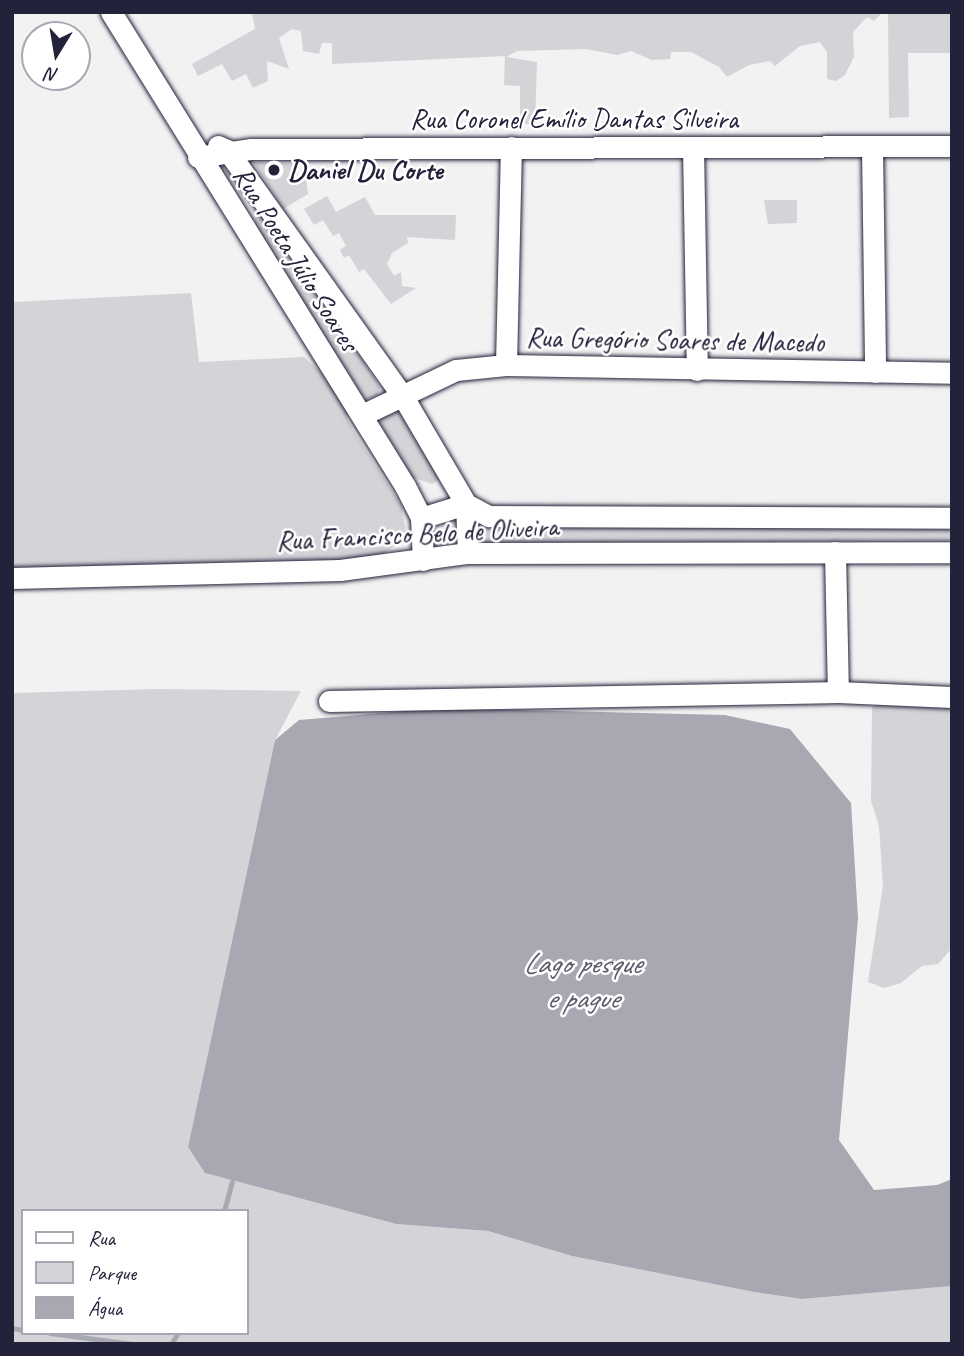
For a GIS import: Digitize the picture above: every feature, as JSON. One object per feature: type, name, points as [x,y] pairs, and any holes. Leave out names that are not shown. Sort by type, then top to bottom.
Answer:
[{"type":"street","name":"Rua Poeta Júlio Soares","points":[[111,12],[198,157],[362,415],[421,518],[423,560]]},
{"type":"street","name":"Rua Poeta Júlio Soares","points":[[184,132],[227,150],[402,395],[466,504],[468,553]]},
{"type":"street","name":"Rua Coronel Emílio Dantas Silveira","points":[[198,157],[227,150],[952,146]]},
{"type":"street","points":[[506,365],[511,147]]},
{"type":"street","points":[[693,147],[698,370]]},
{"type":"street","points":[[872,147],[875,372]]},
{"type":"street","name":"Rua Gregório Soares de Macedo","points":[[402,395],[456,370],[506,365],[952,373]]},
{"type":"street","points":[[362,415],[402,395]]},
{"type":"street","name":"Rua Francisco Belo de Oliveira","points":[[421,518],[466,504],[489,516],[952,518]]},
{"type":"street","points":[[835,552],[838,692]]},
{"type":"street","name":"Rua Francisco Belo de Oliveira","points":[[12,578],[340,570],[468,553],[952,552]]},
{"type":"street","points":[[329,701],[838,692],[952,697]]},
{"type":"green space","points":[[252,12],[883,12],[874,21],[867,17],[853,32],[854,57],[845,75],[836,81],[827,79],[827,52],[820,42],[800,46],[775,66],[770,61],[749,65],[727,77],[719,67],[691,52],[671,52],[670,59],[652,60],[631,51],[617,55],[586,49],[517,51],[506,57],[537,62],[535,124],[520,124],[520,86],[504,85],[505,56],[332,64],[332,43],[322,43],[319,54],[303,51],[301,31],[292,29],[279,38],[289,69],[267,61],[268,81],[253,88],[246,74],[232,81],[222,64],[198,76],[192,64],[255,29]]},
{"type":"green space","points":[[888,12],[952,12],[952,53],[908,53],[909,117],[889,118]]},
{"type":"green space","points":[[253,162],[267,163],[268,177],[280,177],[280,163],[298,164],[298,175],[306,176],[308,194],[283,209]]},
{"type":"green space","points":[[327,196],[336,212],[365,197],[375,215],[456,215],[455,240],[407,237],[408,243],[392,253],[387,264],[394,276],[401,272],[402,286],[416,288],[391,304],[364,269],[359,272],[349,255],[344,258],[340,250],[346,246],[339,233],[333,236],[323,220],[314,225],[304,209]]},
{"type":"green space","points":[[764,200],[797,200],[797,223],[768,224]]},
{"type":"green space","points":[[261,216],[268,219],[380,387],[378,395],[367,399],[362,395],[256,226],[255,218]]},
{"type":"green space","points":[[191,293],[199,362],[304,357],[330,381],[351,406],[347,418],[353,430],[401,505],[407,538],[381,555],[339,561],[12,572],[14,302]]},
{"type":"green space","points":[[392,411],[402,413],[441,478],[432,484],[412,477],[380,423],[381,416]]},
{"type":"green space","points":[[486,524],[952,529],[952,540],[485,543]]},
{"type":"green space","points":[[159,689],[301,691],[275,740],[188,1147],[206,1173],[396,1224],[488,1231],[572,1256],[754,1292],[802,1299],[952,1286],[952,1344],[12,1344],[12,693]]},
{"type":"green space","points":[[881,702],[952,702],[952,948],[938,964],[922,966],[901,983],[884,988],[868,982],[883,885],[879,826],[871,801],[872,708]]},
{"type":"water","name":"Lago pesque e pague","points":[[441,708],[725,715],[790,729],[851,803],[858,918],[839,1140],[874,1190],[937,1185],[952,1179],[952,1286],[802,1299],[754,1292],[572,1256],[488,1231],[396,1224],[205,1173],[188,1147],[275,740],[299,720]]},
{"type":"waterway","points":[[225,1209],[232,1182]]},
{"type":"waterway","points":[[12,1328],[21,1330]]},
{"type":"waterway","points":[[65,1335],[132,1344]]},
{"type":"waterway","points":[[171,1344],[177,1335]]},
{"type":"place","name":"Daniel Du Corte","points":[[274,170]]}]
